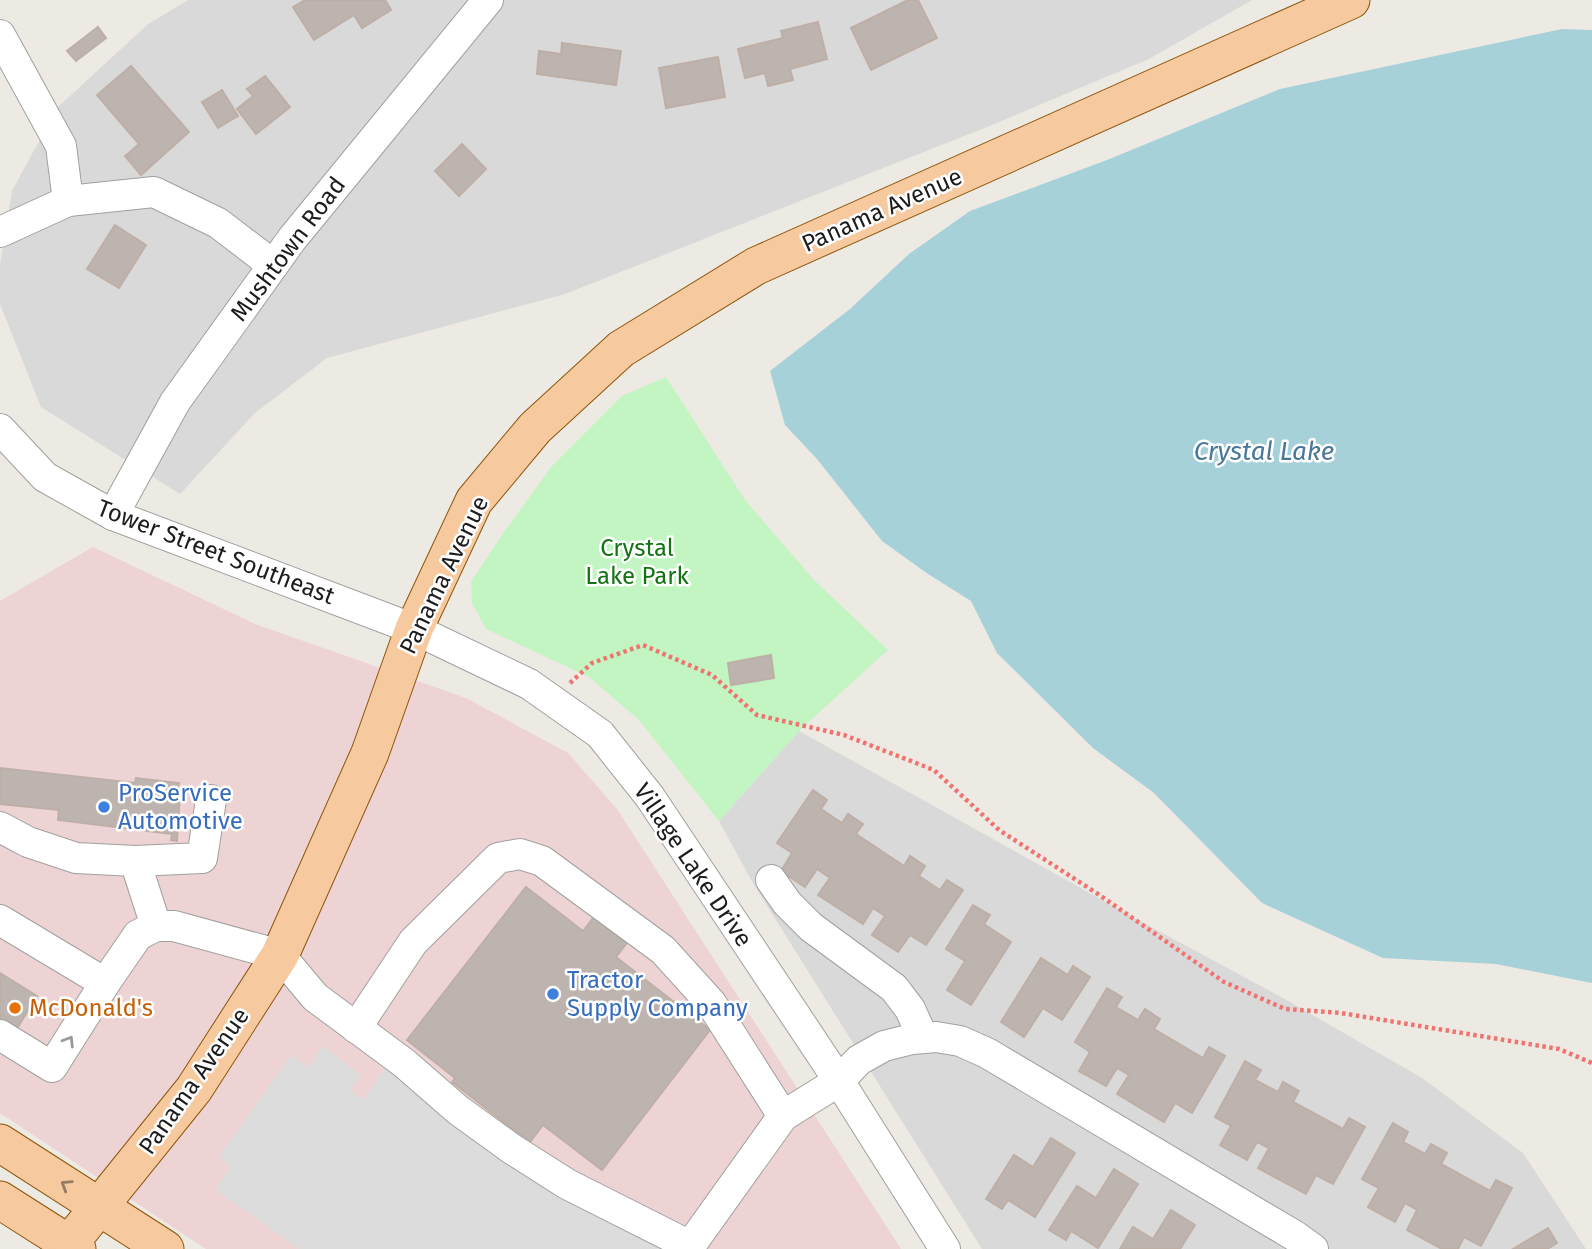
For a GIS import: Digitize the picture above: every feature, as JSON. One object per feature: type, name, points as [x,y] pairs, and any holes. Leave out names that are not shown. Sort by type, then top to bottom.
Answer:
[{"type":"main road","name":"Panama Avenue","points":[[70,1247],[194,1089],[280,955],[370,753],[414,629],[474,501],[535,428],[621,349],[756,266],[1351,0]]},
{"type":"main road","points":[[0,1143],[165,1249]]},
{"type":"main road","points":[[0,1200],[70,1247]]},
{"type":"street","name":"Mushtown Road","points":[[113,515],[175,402],[272,265],[379,130],[488,0]]},
{"type":"street","points":[[0,34],[61,146],[68,201]]},
{"type":"street","points":[[0,232],[68,201],[154,192],[218,223],[272,265]]},
{"type":"street","name":"Tower Street Southeast","points":[[0,429],[45,477],[113,515],[414,629]]},
{"type":"street","name":"Village Lake Drive","points":[[414,629],[529,684],[600,734],[649,797],[839,1081],[945,1249]]},
{"type":"street","points":[[0,827],[28,842],[76,858],[135,861],[202,858],[211,800]]},
{"type":"street","points":[[356,1028],[413,942],[498,858],[520,854],[542,861],[663,950],[711,1003],[783,1116]]},
{"type":"street","points":[[135,861],[156,926]]},
{"type":"street","points":[[771,880],[787,903],[811,928],[894,988],[910,1009],[923,1038]]},
{"type":"street","points":[[0,920],[106,983]]},
{"type":"street","points":[[0,1035],[52,1067],[138,935],[156,926],[174,926],[280,955],[315,997],[404,1063],[458,1110],[512,1149],[567,1184],[690,1247],[711,1240],[783,1116],[839,1081],[859,1060],[884,1046],[936,1037],[960,1041],[987,1052],[1313,1249]]},
{"type":"path","points":[[551,699],[592,663],[643,645],[712,675],[757,715],[844,734],[934,770],[999,830],[1098,894],[1224,982],[1285,1009],[1341,1013],[1559,1049],[1592,1063]]},
{"type":"shaded area","points":[[188,0],[1252,0],[1149,59],[987,127],[565,294],[327,358],[255,413],[180,494],[41,407],[0,304],[0,265],[12,191],[57,108],[147,25]]},
{"type":"shaded area","points":[[93,547],[255,624],[466,698],[568,753],[617,809],[901,1249],[206,1249],[0,1113],[0,601]]},
{"type":"shaded area","points":[[799,731],[1283,998],[1422,1078],[1523,1153],[1586,1249],[982,1249],[754,885],[719,821]]},
{"type":"shaded area","points":[[322,1046],[361,1075],[350,1090],[360,1098],[365,1098],[398,1049],[669,1249],[299,1249],[215,1189],[231,1167],[219,1157],[291,1055],[309,1068]]},
{"type":"green space","name":"Crystal Lake Park","points":[[666,377],[745,500],[814,580],[888,650],[802,728],[719,821],[639,720],[589,677],[486,629],[472,603],[471,582],[552,466],[622,396]]},
{"type":"water","name":"Crystal Lake","points":[[1562,29],[1592,30],[1592,983],[1496,964],[1383,958],[1262,903],[1154,793],[1093,748],[997,653],[971,601],[882,541],[817,459],[785,425],[770,371],[850,309],[909,254],[970,211],[1107,160],[1280,89]]},
{"type":"building","points":[[305,0],[385,0],[391,10],[362,28],[354,15],[314,40],[293,7]]},
{"type":"building","points":[[908,0],[918,0],[937,38],[871,70],[851,28]]},
{"type":"building","points":[[818,22],[827,59],[790,69],[793,80],[768,86],[765,73],[745,78],[738,49],[783,38],[781,31]]},
{"type":"building","points":[[98,27],[106,38],[76,61],[67,51]]},
{"type":"building","points":[[562,43],[621,51],[616,85],[537,74],[539,51],[561,54]]},
{"type":"building","points":[[718,57],[725,97],[666,108],[659,68]]},
{"type":"building","points":[[131,66],[189,132],[141,175],[125,156],[139,144],[97,95]]},
{"type":"building","points":[[265,76],[290,107],[256,134],[237,109],[253,96],[247,89]]},
{"type":"building","points":[[222,90],[238,116],[218,128],[202,102]]},
{"type":"building","points":[[462,144],[486,169],[459,196],[435,171]]},
{"type":"building","points":[[115,225],[146,245],[119,288],[87,269]]},
{"type":"building","points":[[771,655],[774,678],[731,685],[728,663]]},
{"type":"building","name":"ProService Automotive","points":[[0,768],[135,783],[136,778],[179,783],[177,841],[171,840],[172,834],[58,820],[59,810],[0,804]]},
{"type":"building","points":[[813,790],[827,800],[821,809],[842,823],[848,814],[863,824],[856,834],[904,866],[910,856],[925,866],[919,876],[940,890],[947,880],[963,890],[926,945],[910,935],[898,952],[872,935],[885,916],[873,908],[863,924],[818,895],[830,878],[817,869],[805,887],[781,871],[792,853],[777,843]]},
{"type":"building","name":"Tractor Supply Company","points":[[526,887],[583,931],[600,909],[633,935],[616,957],[710,1030],[602,1170],[543,1125],[530,1142],[452,1082],[455,1078],[407,1040]]},
{"type":"building","points":[[973,905],[990,915],[984,924],[1011,942],[971,1005],[947,990],[965,961],[946,949]]},
{"type":"building","points":[[1041,958],[1068,975],[1073,966],[1090,977],[1062,1020],[1043,1008],[1024,1037],[1001,1022]]},
{"type":"building","name":"McDonald's","points":[[0,973],[37,996],[16,1030],[0,1020]]},
{"type":"building","points":[[1107,988],[1122,997],[1116,1007],[1138,1020],[1145,1009],[1160,1019],[1154,1029],[1203,1058],[1209,1047],[1225,1056],[1192,1113],[1175,1103],[1164,1122],[1117,1094],[1129,1075],[1117,1068],[1106,1086],[1079,1071],[1090,1052],[1075,1042]]},
{"type":"building","points":[[1245,1061],[1261,1070],[1255,1080],[1278,1092],[1283,1082],[1299,1091],[1293,1102],[1343,1129],[1349,1118],[1365,1127],[1333,1184],[1316,1175],[1306,1194],[1258,1168],[1269,1148],[1257,1142],[1247,1160],[1220,1145],[1231,1126],[1215,1117]]},
{"type":"building","points":[[1393,1123],[1408,1132],[1403,1142],[1425,1154],[1431,1144],[1447,1153],[1441,1164],[1490,1191],[1496,1180],[1512,1188],[1481,1246],[1464,1237],[1458,1249],[1442,1249],[1407,1230],[1417,1210],[1405,1203],[1395,1222],[1368,1207],[1379,1188],[1362,1179]]},
{"type":"building","points":[[1051,1138],[1075,1153],[1035,1217],[1008,1200],[1002,1209],[986,1199],[1014,1155],[1033,1167]]},
{"type":"building","points":[[1114,1169],[1138,1184],[1098,1248],[1071,1231],[1066,1240],[1049,1230],[1077,1186],[1096,1198]]},
{"type":"building","points":[[1171,1210],[1195,1225],[1180,1249],[1120,1249],[1133,1227],[1153,1239]]},
{"type":"building","points":[[1548,1228],[1557,1243],[1547,1249],[1513,1249]]},
{"type":"place","name":"ProService Automotive","points":[[104,807]]},
{"type":"place","name":"Tractor Supply Company","points":[[553,994]]},
{"type":"place","name":"McDonald's","points":[[15,1008]]}]
